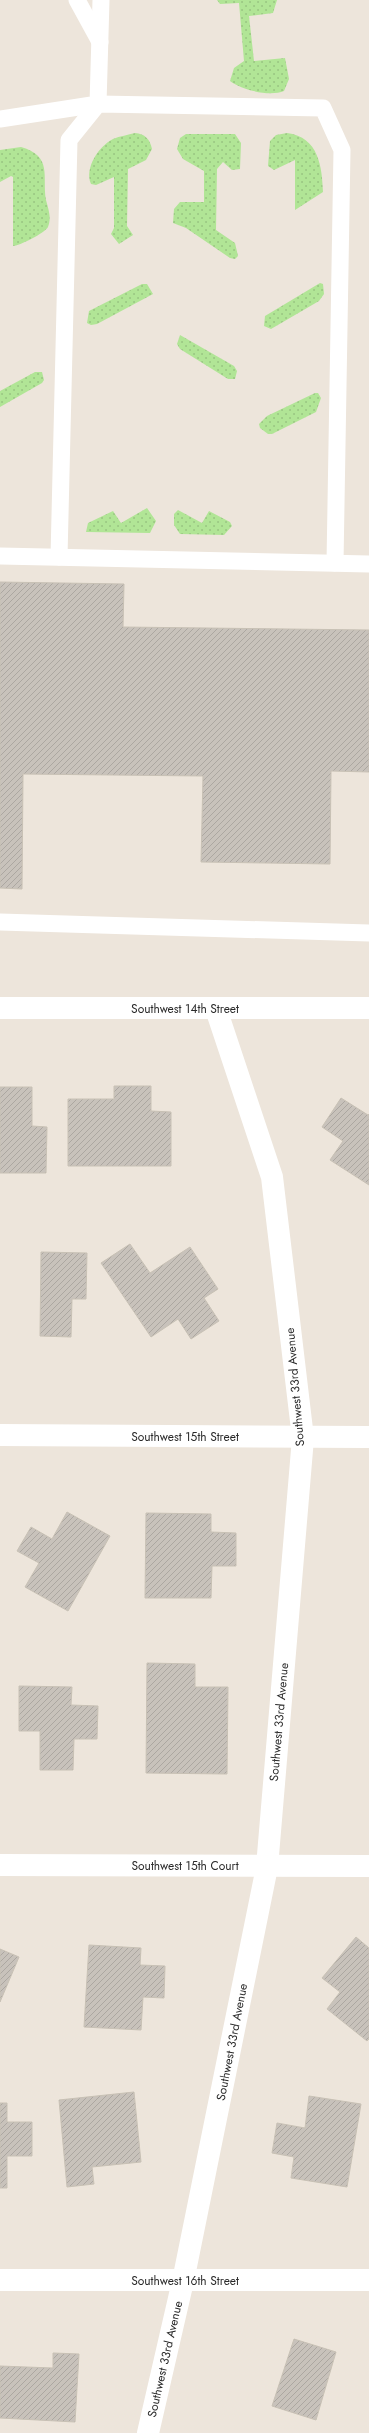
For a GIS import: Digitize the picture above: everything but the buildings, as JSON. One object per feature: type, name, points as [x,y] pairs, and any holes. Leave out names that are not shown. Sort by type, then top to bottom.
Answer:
[{"type":"street","name":"Southwest 14th Street","points":[[0,1008],[369,1008]]},
{"type":"street","name":"Southwest 33rd Avenue","points":[[148,2433],[183,2281],[267,1867],[303,1438],[272,1177],[216,1009]]},
{"type":"street","name":"Southwest 15th Street","points":[[0,1435],[303,1438],[369,1437]]},
{"type":"street","name":"Southwest 15th Court","points":[[0,1866],[369,1866]]},
{"type":"street","name":"Southwest 16th Street","points":[[0,2280],[369,2280]]},
{"type":"lane","points":[[77,0],[100,42]]},
{"type":"lane","points":[[59,557],[69,140],[98,104],[101,0]]},
{"type":"lane","points":[[0,119],[98,104],[323,108],[342,150],[334,563]]},
{"type":"lane","points":[[0,556],[369,564]]},
{"type":"lane","points":[[0,922],[369,933]]},
{"type":"green space","points":[[217,0],[277,0],[273,13],[249,16],[254,61],[285,58],[289,79],[284,91],[278,93],[256,92],[230,81],[234,68],[244,61],[239,3],[220,4]]},
{"type":"green space","points":[[135,133],[146,138],[150,142],[152,149],[146,160],[128,169],[127,226],[133,235],[119,244],[111,234],[114,228],[114,177],[96,185],[91,184],[89,178],[90,171],[94,158],[108,142],[116,138]]},
{"type":"green space","points":[[287,133],[306,140],[312,147],[320,163],[322,182],[323,192],[295,210],[295,160],[274,170],[268,166],[270,141],[276,135]]},
{"type":"green space","points":[[186,134],[235,134],[241,143],[240,169],[232,170],[223,162],[217,169],[216,230],[235,243],[238,256],[235,259],[230,258],[186,228],[173,223],[174,209],[180,202],[204,202],[204,171],[183,159],[177,149],[180,138]]},
{"type":"green space","points":[[21,147],[31,151],[42,161],[45,175],[46,200],[50,220],[46,230],[26,242],[13,246],[13,177],[11,176],[0,182],[0,150]]},
{"type":"green space","points":[[320,283],[323,284],[324,294],[319,301],[271,329],[264,326],[265,316]]},
{"type":"green space","points":[[142,284],[147,284],[153,294],[97,324],[91,325],[87,323],[89,311]]},
{"type":"green space","points":[[180,335],[234,366],[237,371],[235,379],[228,379],[180,349],[177,344]]},
{"type":"green space","points":[[35,372],[42,372],[44,380],[42,383],[0,407],[0,391]]},
{"type":"green space","points":[[315,393],[318,393],[321,398],[316,412],[272,434],[268,434],[260,428],[259,424],[267,416]]},
{"type":"green space","points":[[147,508],[156,521],[150,533],[86,532],[88,523],[113,511],[121,523]]},
{"type":"green space","points":[[178,510],[202,523],[209,511],[230,522],[232,526],[224,535],[180,534],[174,525],[174,514]]}]
